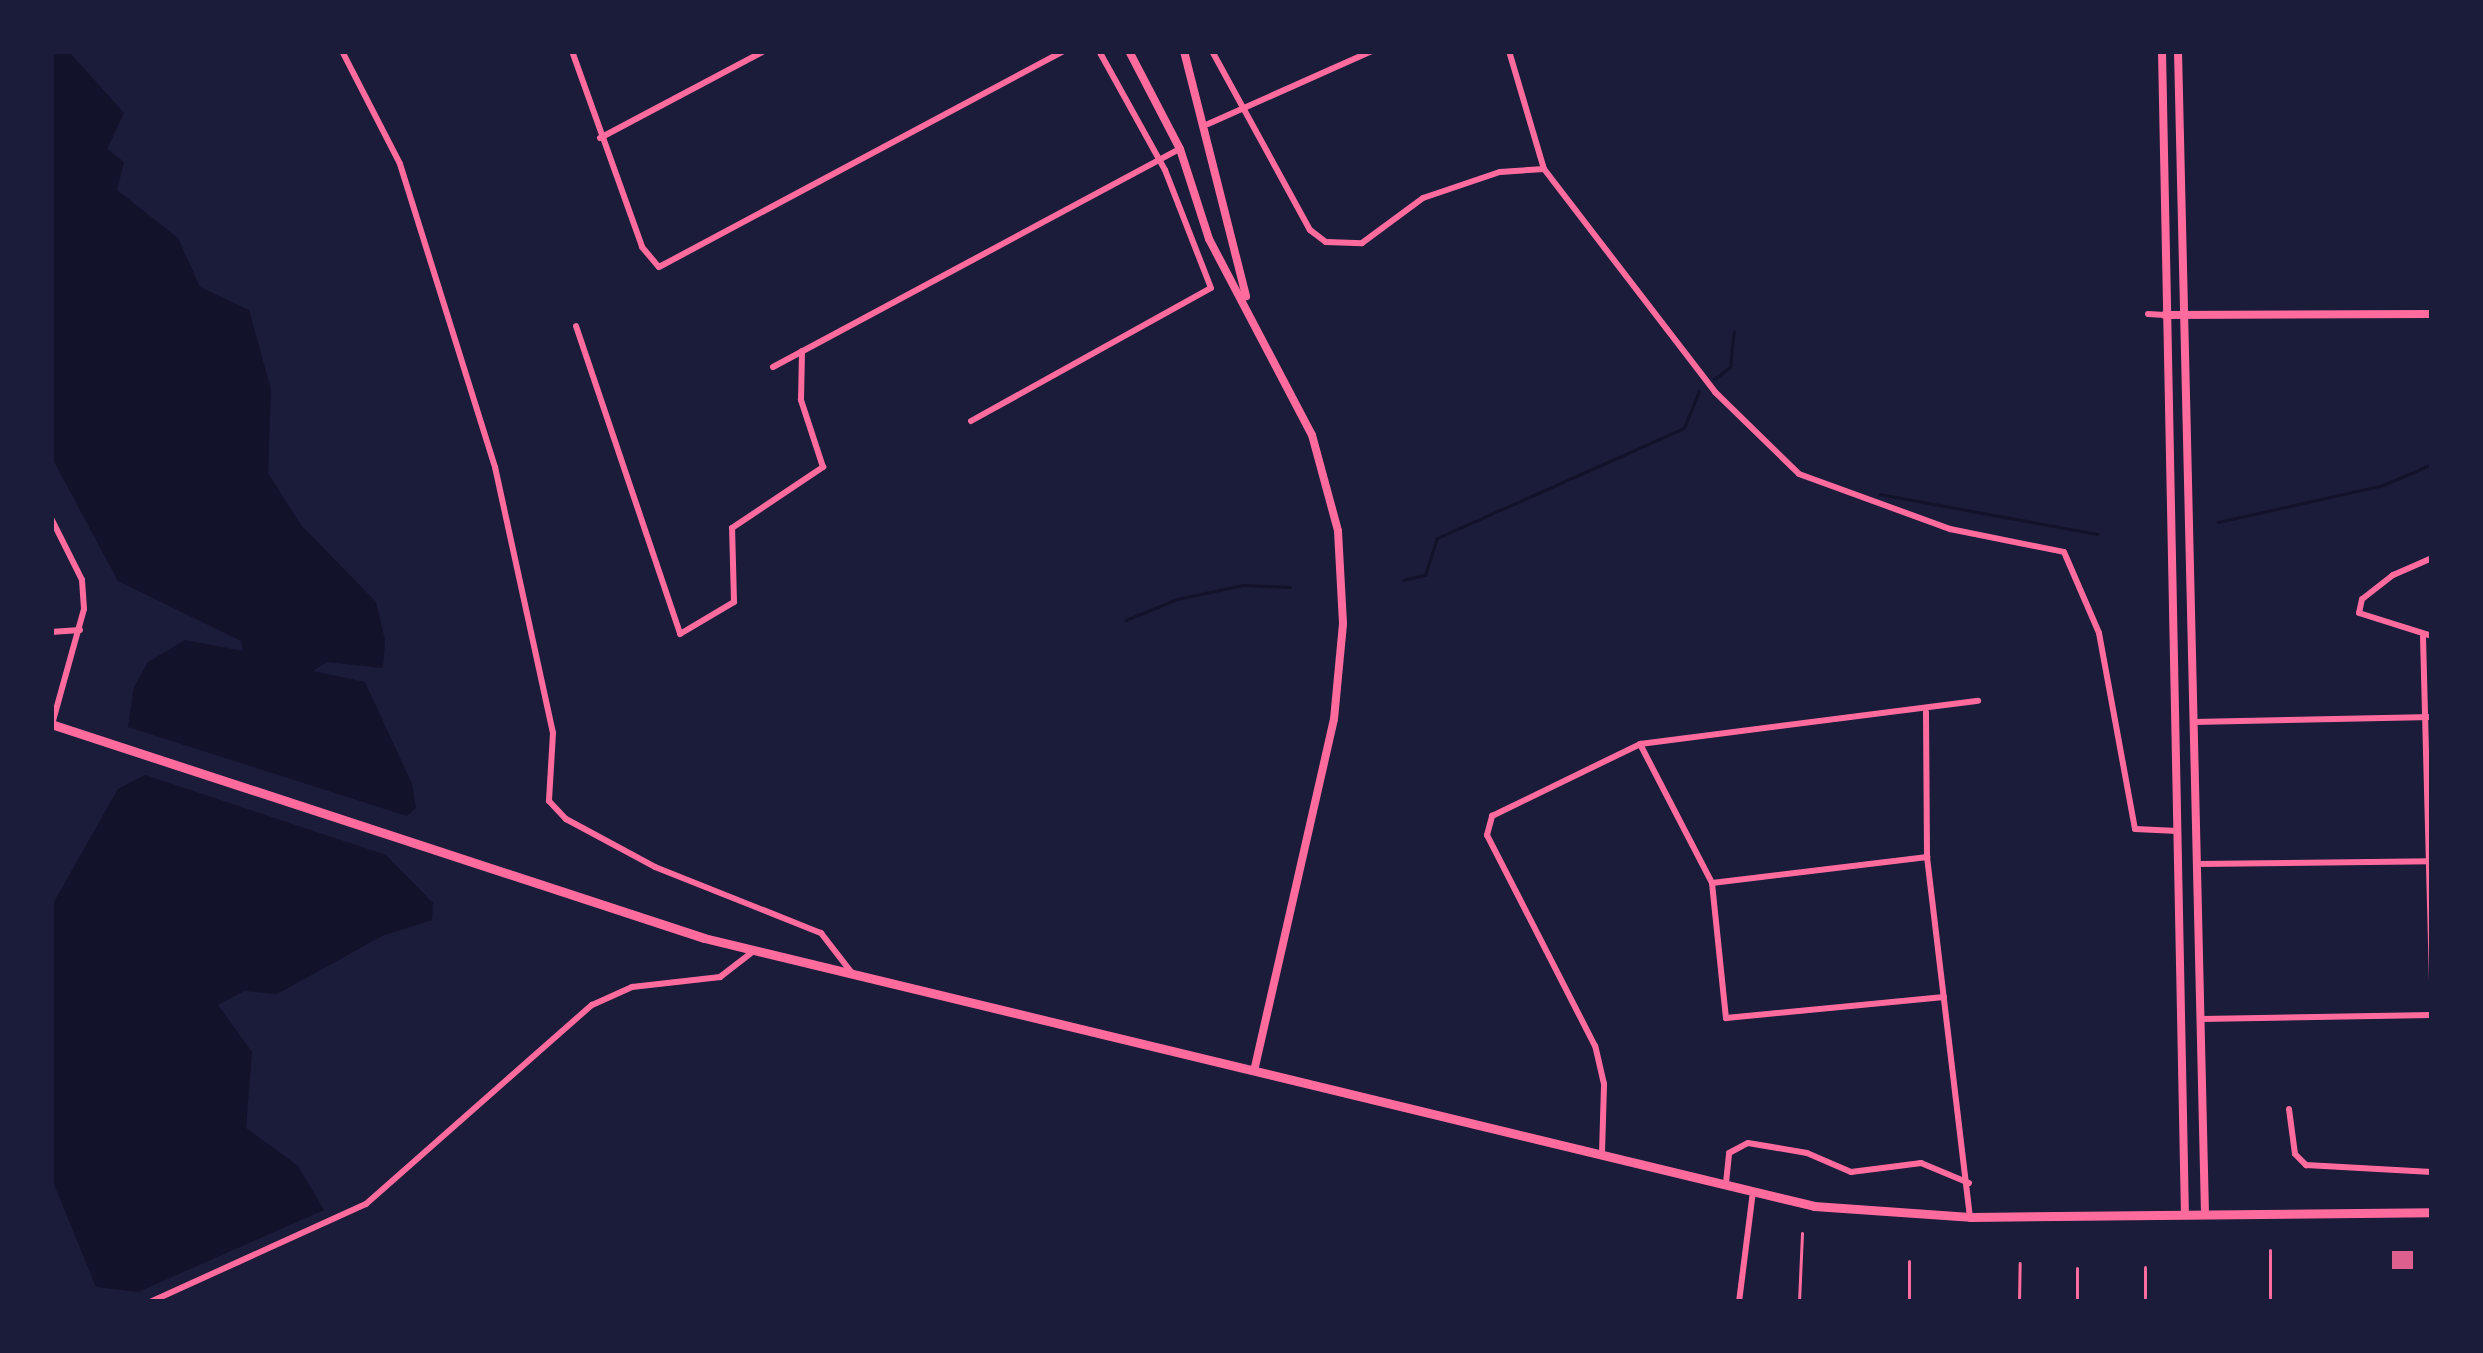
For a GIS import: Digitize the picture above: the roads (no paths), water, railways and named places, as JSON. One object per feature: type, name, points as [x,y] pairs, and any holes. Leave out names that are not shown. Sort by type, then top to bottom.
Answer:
[{"type":"main road","points":[[1129,51],[1180,149],[1215,251],[1248,303],[1323,466],[1338,531],[1343,624],[1326,764],[1254,1070]]},
{"type":"main road","points":[[1184,51],[1208,124],[1248,303]]},
{"type":"main road","points":[[2162,51],[2185,1215]]},
{"type":"main road","points":[[2178,51],[2205,1215]]},
{"type":"main road","points":[[1215,251],[1226,254],[1232,243]]},
{"type":"main road","points":[[2165,315],[2432,314]]},
{"type":"main road","points":[[52,724],[755,950],[1857,1214],[2432,1211]]},
{"type":"street","points":[[342,51],[400,164],[495,467],[553,733],[548,801],[566,819],[655,867],[821,933],[852,973]]},
{"type":"street","points":[[572,51],[642,247],[659,267],[1063,51]]},
{"type":"street","points":[[600,138],[764,51]]},
{"type":"street","points":[[971,421],[1209,294],[1160,160],[1099,51]]},
{"type":"street","points":[[1212,51],[1310,230],[1346,247],[1387,231],[1423,198],[1500,172],[1544,169]]},
{"type":"street","points":[[1208,124],[1247,112],[1372,51]]},
{"type":"street","points":[[1509,51],[1544,169],[1714,392],[1799,474],[1950,530],[2064,552],[2099,633],[2135,829],[2179,831]]},
{"type":"street","points":[[772,367],[1180,149]]},
{"type":"street","points":[[2148,314],[2165,315]]},
{"type":"street","points":[[576,326],[680,634],[734,602],[732,528],[823,467],[801,400],[802,351]]},
{"type":"street","points":[[51,518],[82,580],[80,630],[52,724]]},
{"type":"street","points":[[2432,558],[2362,599],[2362,617],[2413,627],[2427,636],[2420,717],[2432,987]]},
{"type":"street","points":[[51,632],[80,630]]},
{"type":"street","points":[[1598,1152],[1604,1084],[1595,1046],[1487,835],[1492,817],[1640,743],[1926,712],[1978,701]]},
{"type":"street","points":[[1926,712],[1928,857],[1970,1217]]},
{"type":"street","points":[[2194,722],[2432,717]]},
{"type":"street","points":[[1640,743],[1712,883],[1726,1018],[1944,998]]},
{"type":"street","points":[[1712,883],[1928,857]]},
{"type":"street","points":[[2197,864],[2430,861]]},
{"type":"street","points":[[150,1302],[340,1221],[592,1005],[632,987],[720,977],[755,950]]},
{"type":"street","points":[[2201,1019],[2432,1015]]},
{"type":"street","points":[[2289,1109],[2295,1154],[2306,1166],[2432,1172]]},
{"type":"street","points":[[1726,1184],[1729,1153],[1748,1143],[1863,1173],[1922,1163],[1969,1184]]},
{"type":"street","points":[[1739,1302],[1753,1191]]},
{"type":"lane","points":[[1799,1302],[1802,1233]]},
{"type":"lane","points":[[2270,1250],[2270,1302]]},
{"type":"lane","points":[[1909,1302],[1910,1261]]},
{"type":"lane","points":[[2019,1302],[2020,1263]]},
{"type":"lane","points":[[2145,1267],[2145,1302]]},
{"type":"lane","points":[[2077,1268],[2077,1302]]},
{"type":"waterway","points":[[1714,379],[1730,367],[1734,331]]},
{"type":"waterway","points":[[1403,580],[1425,575],[1437,538],[1684,428],[1699,391]]},
{"type":"waterway","points":[[2218,522],[2383,485],[2432,464]]},
{"type":"waterway","points":[[1879,494],[2097,534]]},
{"type":"waterway","points":[[1126,620],[1177,599],[1243,585],[1290,587]]}]
